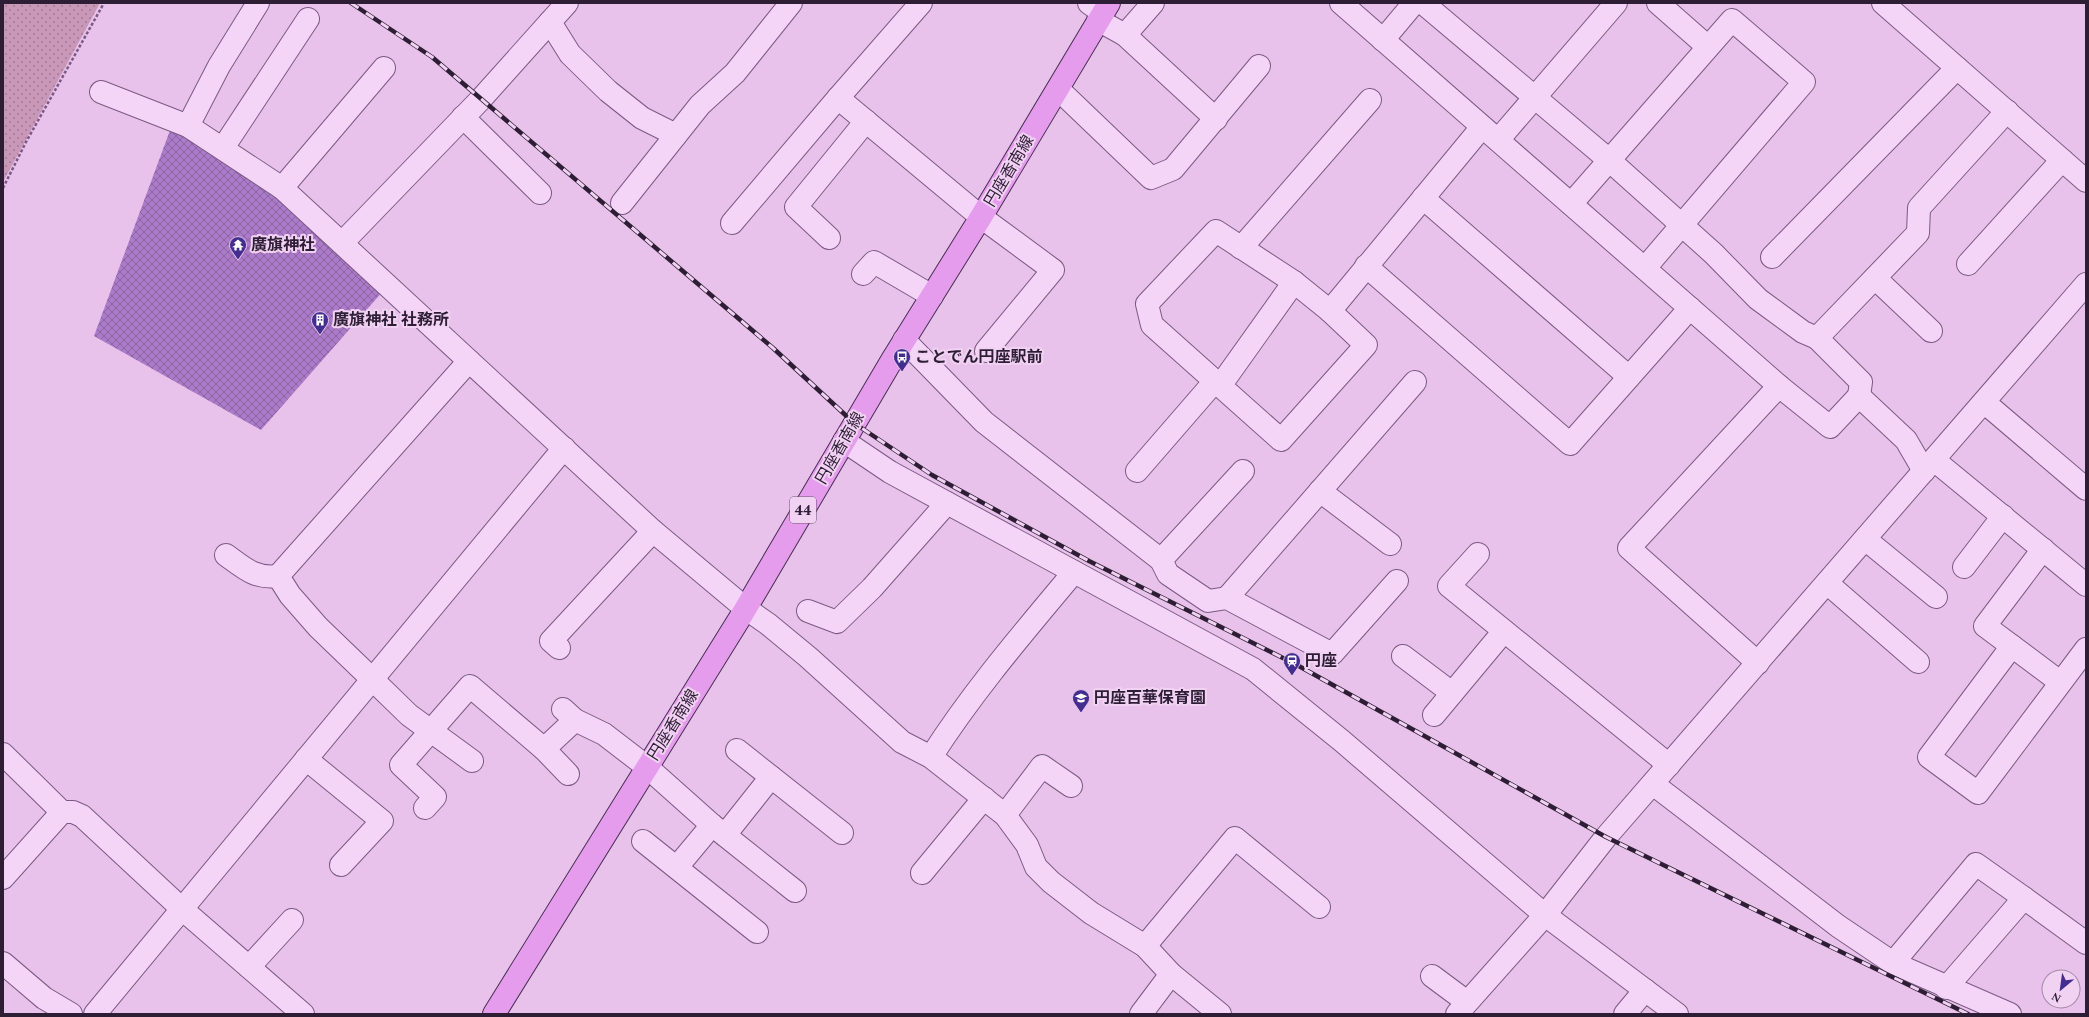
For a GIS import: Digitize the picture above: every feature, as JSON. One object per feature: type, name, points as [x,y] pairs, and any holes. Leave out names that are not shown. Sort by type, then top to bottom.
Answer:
[{"type":"main road","name":"円座香南線","points":[[494,1014],[745,608],[904,340],[981,217],[1058,89],[1100,10]]},
{"type":"street","points":[[188,126],[223,60],[258,3]]},
{"type":"street","points":[[342,243],[463,117],[567,3]]},
{"type":"street","points":[[622,203],[666,150],[700,105],[735,74],[791,3]]},
{"type":"street","points":[[732,223],[838,98],[922,3]]},
{"type":"street","points":[[1125,35],[1153,3]]},
{"type":"street","points":[[1341,3],[1779,386],[1830,427],[1859,396],[1861,382],[1816,338],[1803,332],[1758,299],[1714,254],[1609,160],[1423,3]]},
{"type":"street","points":[[1383,40],[1414,3]]},
{"type":"street","points":[[1330,311],[1423,198],[1490,133],[1534,98],[1616,3]]},
{"type":"street","points":[[1658,3],[1708,47]]},
{"type":"street","points":[[1884,3],[2086,181]]},
{"type":"street","points":[[1100,10],[1216,119]]},
{"type":"street","points":[[223,148],[308,19]]},
{"type":"street","points":[[1570,204],[1732,20],[1804,82],[1645,268]]},
{"type":"street","points":[[550,22],[570,54],[608,91],[642,118],[676,135]]},
{"type":"street","points":[[1058,89],[1151,178],[1173,170],[1259,66]]},
{"type":"street","points":[[282,188],[384,68]]},
{"type":"street","points":[[1772,257],[1957,68]]},
{"type":"street","points":[[101,92],[188,126],[282,188],[653,531],[745,608],[768,624],[808,657],[902,742],[931,757],[1005,815],[1027,845],[1036,867],[1051,882],[1091,913],[1144,946],[1171,974],[1220,1014]]},
{"type":"street","points":[[838,98],[981,217],[1053,270],[986,351]]},
{"type":"street","points":[[1241,248],[1370,100]]},
{"type":"street","points":[[1816,338],[1918,233],[1919,208],[2007,111]]},
{"type":"street","points":[[463,117],[540,193]]},
{"type":"street","points":[[829,238],[796,207],[866,121]]},
{"type":"street","points":[[1968,264],[2062,160]]},
{"type":"street","points":[[1423,198],[1629,377]]},
{"type":"street","points":[[1216,231],[1294,282],[1330,311],[1366,345],[1281,440],[1152,325],[1147,304],[1216,231]]},
{"type":"street","points":[[863,274],[874,262],[932,296]]},
{"type":"street","points":[[1366,266],[1570,444],[1690,308]]},
{"type":"street","points":[[1875,278],[1931,331]]},
{"type":"street","points":[[1137,471],[1217,384],[1294,282]]},
{"type":"street","points":[[1432,976],[1462,1008],[1545,915],[1606,837],[2086,284]]},
{"type":"street","points":[[904,340],[984,422],[1161,560],[1168,574],[1208,601],[1227,598],[1332,654],[1397,581]]},
{"type":"street","points":[[226,555],[250,572],[265,578],[278,576],[469,361]]},
{"type":"street","points":[[1227,598],[1415,382]]},
{"type":"street","points":[[1758,662],[1629,548],[1779,386]]},
{"type":"street","points":[[1859,396],[1906,440],[1929,465],[2003,516],[2086,585]]},
{"type":"street","points":[[1984,402],[2086,489]]},
{"type":"street","points":[[844,441],[890,472],[1252,669],[1342,741],[1545,915],[1677,1014]]},
{"type":"street","points":[[95,1014],[564,448]]},
{"type":"street","points":[[1161,560],[1243,472]]},
{"type":"street","points":[[1320,491],[1390,544]]},
{"type":"street","points":[[808,610],[837,622],[872,588],[947,503]]},
{"type":"street","points":[[1964,567],[2003,516]]},
{"type":"street","points":[[559,648],[551,641],[653,531]]},
{"type":"street","points":[[1865,539],[1936,597]]},
{"type":"street","points":[[2043,549],[1985,626],[2060,682]]},
{"type":"street","points":[[1478,554],[1449,586],[1669,765]]},
{"type":"street","points":[[931,757],[955,719],[980,686],[1074,572]]},
{"type":"street","points":[[278,576],[290,595],[318,627],[409,715],[432,730],[472,761]]},
{"type":"street","points":[[1827,583],[1918,662]]},
{"type":"street","points":[[1434,715],[1504,631]]},
{"type":"street","points":[[2012,646],[1929,758],[1978,793],[2086,649]]},
{"type":"street","points":[[1403,656],[1452,693]]},
{"type":"street","points":[[425,808],[435,797],[401,765],[470,686],[544,749],[568,774]]},
{"type":"street","points":[[544,749],[569,715],[604,734],[647,767],[719,830],[795,891]]},
{"type":"street","points":[[737,750],[842,833]]},
{"type":"street","points":[[3,754],[62,812],[73,812],[82,816],[182,909],[303,1014]]},
{"type":"street","points":[[306,759],[382,821],[341,865]]},
{"type":"street","points":[[1005,815],[1042,766],[1070,786]]},
{"type":"street","points":[[677,867],[719,830],[770,777]]},
{"type":"street","points":[[1653,784],[1838,926],[1893,963],[1946,988],[2010,1014]]},
{"type":"street","points":[[922,873],[984,798]]},
{"type":"street","points":[[3,878],[62,812]]},
{"type":"street","points":[[1144,946],[1235,838],[1320,907]]},
{"type":"street","points":[[643,841],[757,932]]},
{"type":"street","points":[[1893,963],[1976,864],[2086,943]]},
{"type":"street","points":[[1946,988],[2024,898]]},
{"type":"street","points":[[249,967],[292,920]]},
{"type":"street","points":[[3,963],[44,998],[71,1014]]},
{"type":"street","points":[[1141,1014],[1171,974]]},
{"type":"street","points":[[1625,1014],[1645,990]]},
{"type":"path","points":[[3,188],[26,142],[104,3]]},
{"type":"shaded area","points":[[3,3],[100,3],[3,182]]},
{"type":"building","name":"廣旗神社","points":[[172,125],[266,186],[384,290],[261,430],[94,336]]},
{"type":"railway","points":[[351,3],[432,57],[773,348],[854,423],[932,475],[1089,561],[1297,665],[1606,837],[1968,1014]]},
{"type":"place","name":"廣旗神社","points":[[238,260]]},
{"type":"place","name":"廣旗神社 社務所","points":[[320,335]]},
{"type":"place","name":"ことでん円座駅前","points":[[902,372]]},
{"type":"place","name":"円座","points":[[1292,676]]},
{"type":"place","name":"円座百華保育園","points":[[1081,713]]}]
